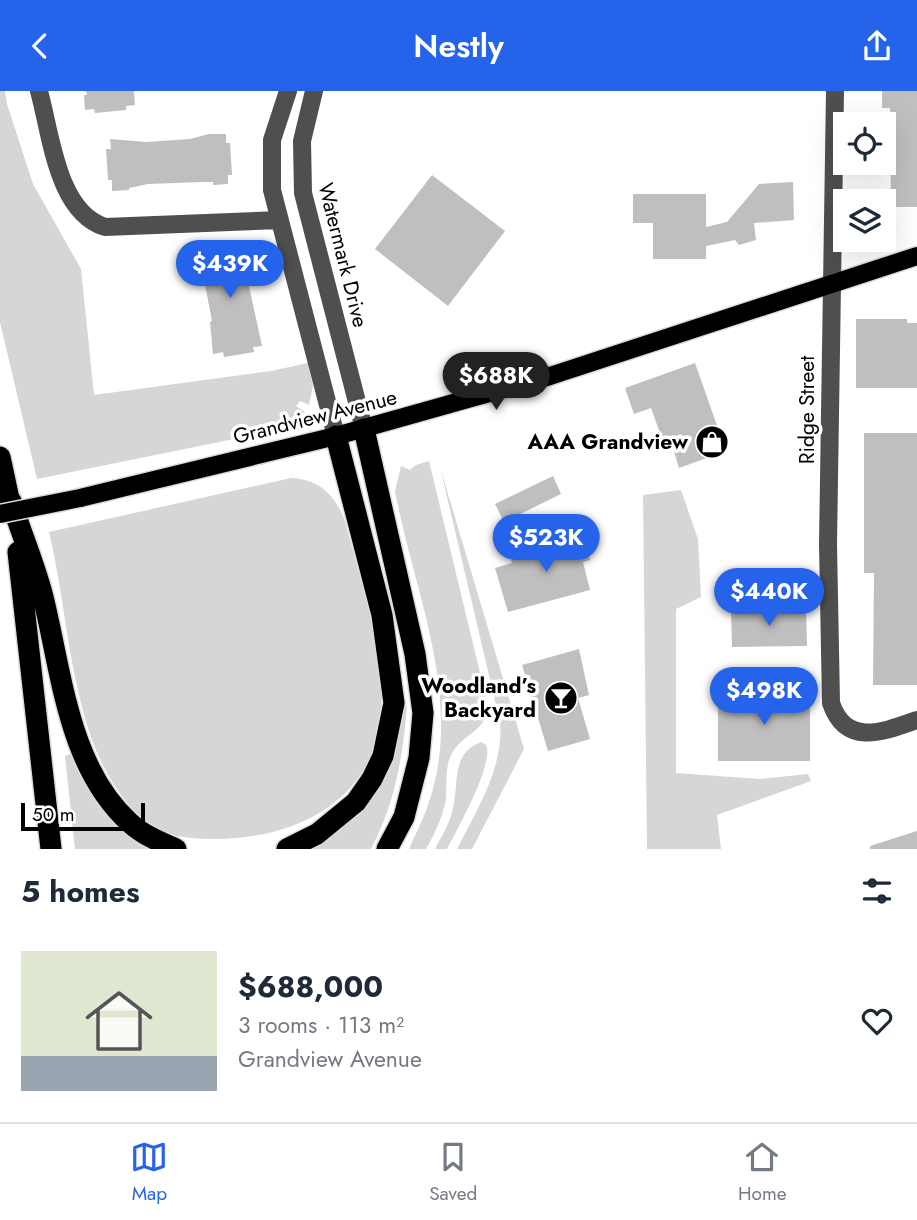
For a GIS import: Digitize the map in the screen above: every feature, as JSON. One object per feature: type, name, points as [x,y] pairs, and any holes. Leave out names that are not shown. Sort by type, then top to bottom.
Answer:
[{"type":"highway","points":[[365,429],[415,654],[423,713],[419,758],[404,817],[387,849]]},
{"type":"highway","points":[[288,849],[317,834],[356,802],[372,779],[383,756],[394,703],[382,615],[336,436]]},
{"type":"highway","points":[[0,457],[5,508],[32,656],[51,849]]},
{"type":"highway","points":[[5,508],[42,594],[80,749],[110,800],[130,823],[152,838],[176,849]]},
{"type":"main road","name":"Grandview Avenue","points":[[5,508],[80,498],[365,429],[550,376],[917,255]]},
{"type":"street","points":[[39,91],[63,183],[72,204],[87,219],[105,227],[279,220]]},
{"type":"street","points":[[288,91],[272,139],[272,190],[336,436]]},
{"type":"street","name":"Watermark Drive","points":[[314,91],[302,141],[303,193],[365,429]]},
{"type":"street","name":"Ridge Street","points":[[835,91],[830,284],[831,703],[835,716],[843,726],[863,733],[885,730],[917,720]]},
{"type":"shaded area","points":[[0,91],[5,91],[33,184],[81,269],[94,395],[271,371],[308,363],[313,386],[309,405],[300,401],[296,406],[305,412],[289,423],[234,439],[37,479],[0,322]]},
{"type":"shaded area","points":[[429,461],[488,706],[483,722],[451,755],[447,770],[445,805],[426,849],[409,849],[428,805],[438,766],[441,726],[433,647],[395,491],[401,466],[410,470]]},
{"type":"shaded area","points":[[440,467],[524,749],[472,849],[457,849],[488,788],[498,756],[500,722]]},
{"type":"shaded area","points":[[291,478],[309,481],[324,489],[344,518],[372,621],[380,675],[379,726],[369,758],[353,785],[331,806],[304,821],[274,832],[241,838],[176,836],[151,826],[135,812],[113,783],[99,756],[79,694],[49,532]]},
{"type":"shaded area","points":[[681,490],[698,539],[701,597],[676,609],[676,773],[760,779],[808,774],[811,781],[717,815],[721,849],[647,849],[643,495]]},
{"type":"shaded area","points":[[400,706],[407,706],[400,762],[392,797],[371,849],[311,849],[343,827],[361,808]]},
{"type":"shaded area","points":[[481,742],[486,745],[487,754],[474,796],[447,849],[435,849],[452,814],[461,761],[471,747]]},
{"type":"shaded area","points":[[72,753],[155,849],[75,849],[65,756]]},
{"type":"building","points":[[86,91],[134,91],[135,105],[126,106],[126,110],[95,113],[94,109],[85,110]]},
{"type":"building","points":[[882,91],[917,91],[917,207],[896,207],[896,189],[891,189],[891,175],[896,175],[896,112],[890,112],[890,108],[882,108]]},
{"type":"building","points":[[209,134],[226,134],[226,143],[230,143],[232,175],[228,175],[228,184],[148,184],[129,190],[112,191],[112,180],[108,180],[106,149],[111,149],[110,139],[146,142],[190,139]]},
{"type":"building","points":[[432,175],[505,231],[448,306],[375,249]]},
{"type":"building","points":[[793,182],[794,220],[754,223],[756,240],[739,245],[735,240],[706,246],[706,259],[653,259],[653,223],[633,223],[633,194],[706,194],[706,227],[727,222],[759,184]]},
{"type":"building","points":[[235,243],[235,246],[245,244],[247,277],[262,346],[253,347],[254,352],[224,357],[223,352],[213,354],[212,321],[199,253],[206,252],[206,248]]},
{"type":"building","points":[[856,319],[907,319],[907,323],[917,323],[917,388],[856,388]]},
{"type":"building","points":[[695,363],[726,451],[679,468],[672,445],[665,447],[651,408],[634,414],[625,388]]},
{"type":"building","points":[[864,433],[917,433],[917,685],[873,685],[874,573],[864,573]]},
{"type":"building","points":[[553,476],[561,494],[504,522],[495,504]]},
{"type":"building","points":[[583,533],[590,560],[583,562],[590,590],[508,612],[495,568],[530,555],[529,552],[553,545],[552,542]]},
{"type":"building","points":[[806,609],[807,646],[732,647],[731,610]]},
{"type":"building","points":[[579,649],[589,695],[578,698],[590,739],[548,751],[522,665]]},
{"type":"building","points":[[810,692],[810,761],[718,761],[718,693]]},
{"type":"building","points":[[917,831],[917,849],[870,849],[870,846]]},
{"type":"place","name":"AAA Grandview","points":[[712,442]]},
{"type":"place","name":"Woodland’s Backyard","points":[[561,698]]}]
